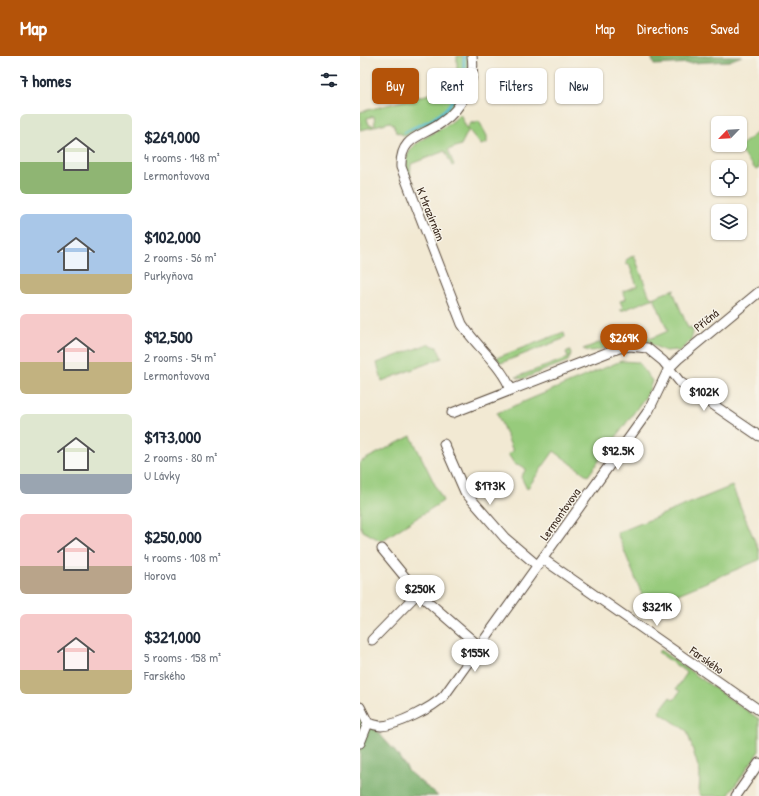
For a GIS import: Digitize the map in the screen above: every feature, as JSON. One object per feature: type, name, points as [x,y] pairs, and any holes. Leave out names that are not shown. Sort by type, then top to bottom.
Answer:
[{"type":"street","name":"K Mrazírnám","points":[[472,56],[471,78],[463,99],[445,120],[409,141],[403,153],[401,167],[462,324],[471,337],[503,372],[511,390]]},
{"type":"street","name":"Příčná","points":[[669,368],[759,292]]},
{"type":"street","points":[[452,413],[630,346],[647,348],[663,361],[680,382],[759,436]]},
{"type":"street","name":"Lermontovova","points":[[368,723],[380,726],[389,725],[435,704],[448,691],[649,410],[669,368]]},
{"type":"street","name":"Farského","points":[[444,444],[465,492],[505,538],[759,710]]},
{"type":"street","points":[[382,549],[418,593],[480,647]]},
{"type":"street","points":[[372,640],[418,593]]},
{"type":"street","points":[[360,708],[368,723],[360,743]]},
{"type":"street","points":[[736,796],[759,763]]},
{"type":"green space","points":[[457,56],[463,56],[463,68],[457,68]]},
{"type":"green space","points":[[464,56],[468,56],[468,68],[464,68]]},
{"type":"green space","points":[[651,56],[742,56],[729,61],[654,65]]},
{"type":"green space","points":[[427,95],[427,104],[448,104],[434,119],[449,108],[452,104],[455,104],[443,117],[406,136],[396,132],[393,124],[390,122],[375,126],[374,116],[367,118],[369,125],[373,125],[374,127],[360,130],[360,112],[391,104],[419,104],[419,97]]},
{"type":"green space","points":[[460,114],[468,131],[461,145],[448,150],[454,165],[452,166],[445,151],[411,164],[410,178],[406,165],[408,155],[413,147],[452,122]]},
{"type":"green space","points":[[479,121],[487,136],[487,143],[481,145],[467,128],[472,122],[473,124]]},
{"type":"green space","points":[[759,131],[759,168],[756,170],[741,152],[747,152],[747,141]]},
{"type":"green space","points":[[634,255],[649,295],[652,298],[675,289],[673,291],[688,328],[692,327],[693,335],[687,344],[678,352],[676,350],[666,351],[640,338],[622,340],[596,351],[583,349],[624,333],[652,338],[668,331],[654,298],[621,311],[623,308],[620,301],[626,299],[623,291],[637,286],[629,264],[627,265],[626,260]]},
{"type":"green space","points":[[564,332],[565,337],[563,339],[501,363],[496,358]]},
{"type":"green space","points":[[428,344],[437,347],[442,358],[382,381],[377,363]]},
{"type":"green space","points":[[569,350],[571,354],[568,361],[522,379],[516,377],[568,358],[566,352]]},
{"type":"green space","points":[[621,361],[638,362],[652,381],[648,393],[588,476],[554,451],[527,489],[521,477],[526,469],[522,466],[515,465],[508,454],[513,451],[497,413]]},
{"type":"green space","points":[[411,436],[443,501],[381,541],[363,531],[360,525],[360,462]]},
{"type":"green space","points":[[732,486],[759,551],[759,560],[647,607],[617,533]]},
{"type":"green space","points":[[660,650],[759,719],[759,751],[728,796],[702,796],[699,794],[700,773],[687,731],[659,712],[670,697],[674,700],[680,691],[676,689],[687,673],[658,652]]},
{"type":"green space","points":[[360,718],[365,718],[394,750],[410,773],[438,796],[360,796]]},
{"type":"waterway","points":[[404,133],[432,119],[447,108],[457,92],[463,75],[464,56]]}]
